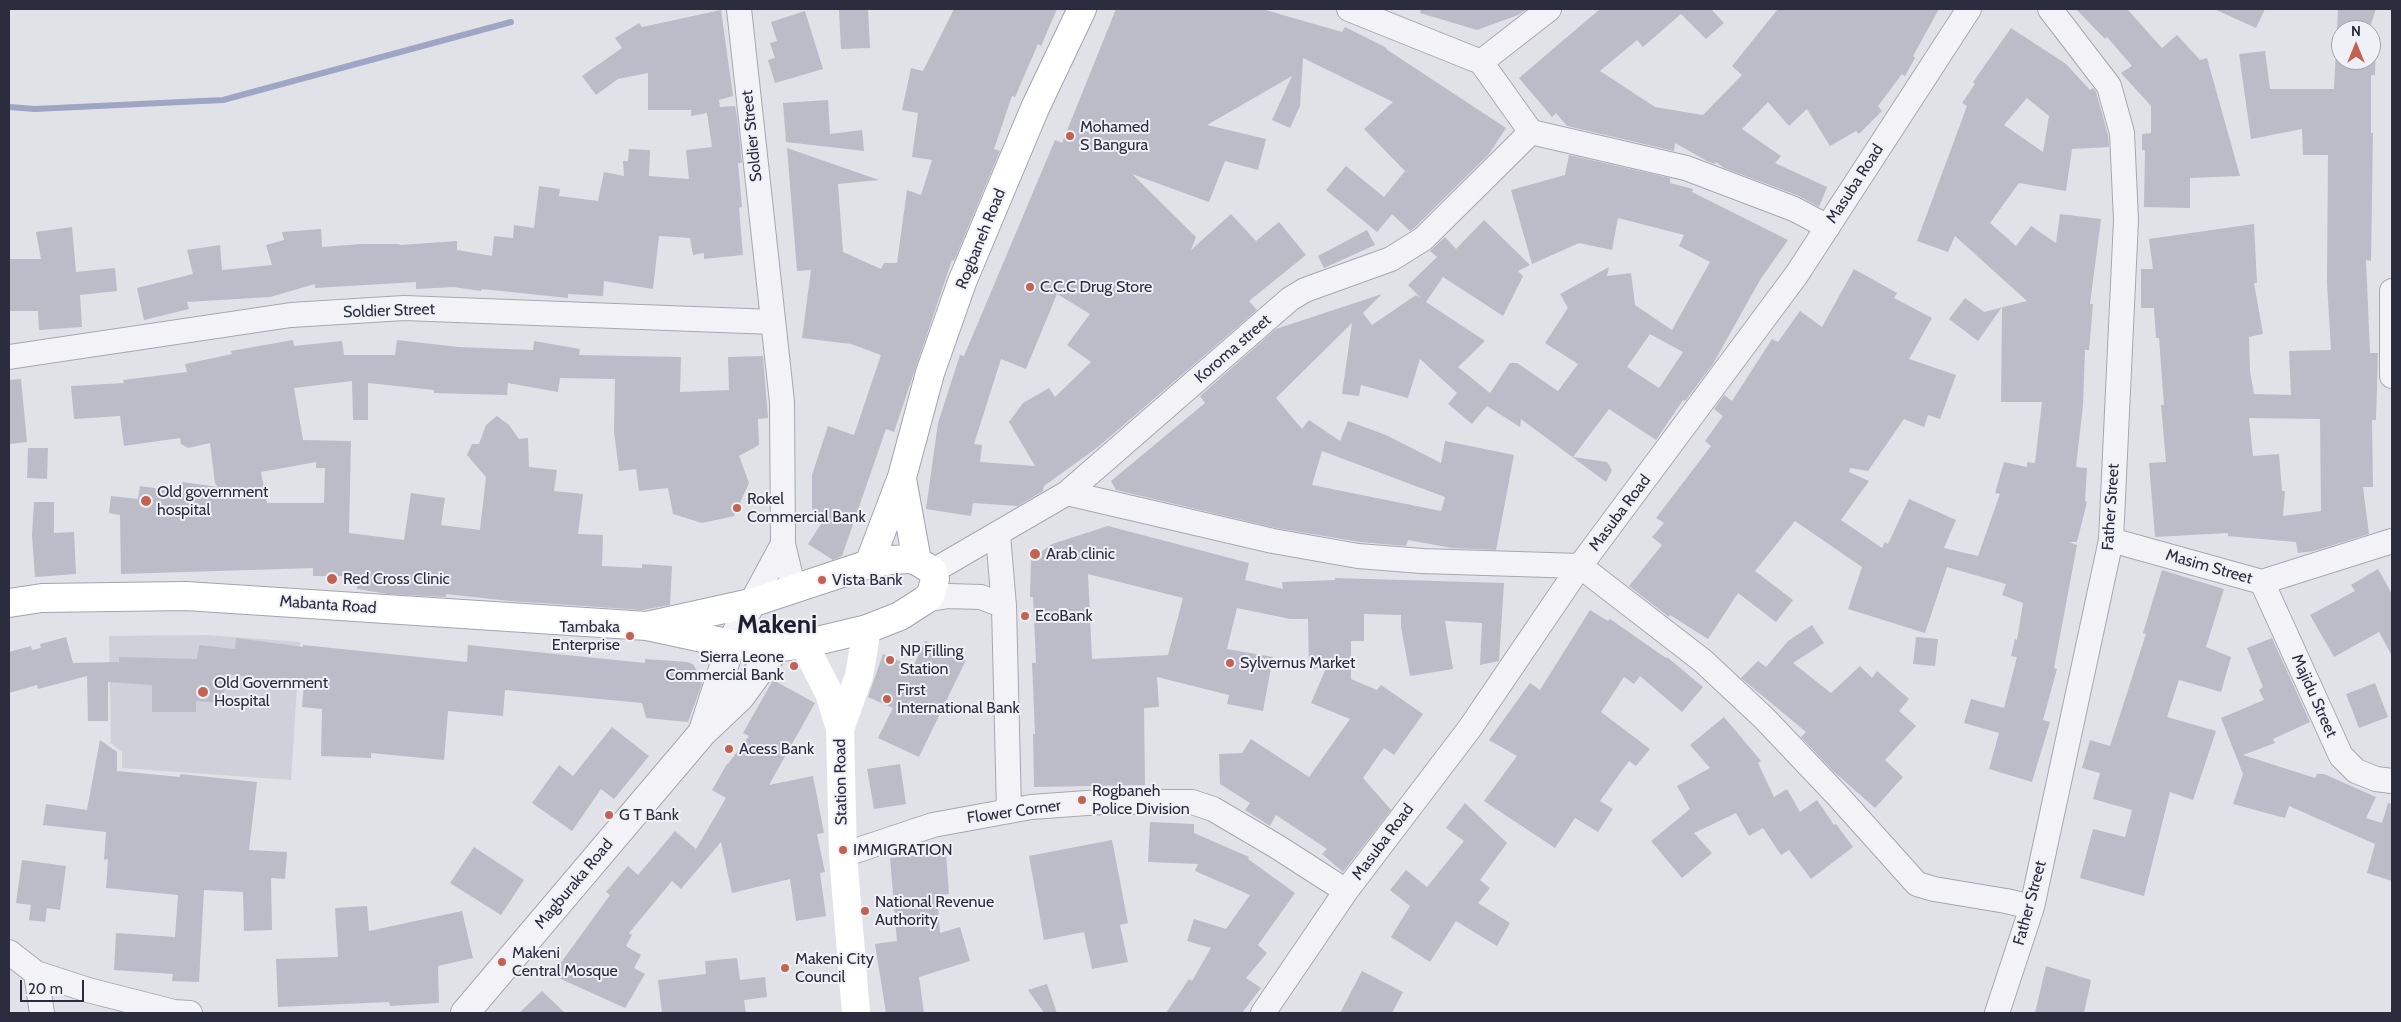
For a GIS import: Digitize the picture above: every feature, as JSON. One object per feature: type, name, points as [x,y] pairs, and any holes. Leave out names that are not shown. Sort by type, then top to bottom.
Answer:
[{"type":"main road","name":"Rogbaneh Road","points":[[869,564],[902,477],[930,373],[962,282],[1035,108],[1082,9]]},
{"type":"main road","points":[[647,626],[731,644],[776,648],[804,644],[867,629],[900,616],[925,600],[934,586],[925,566],[902,477]]},
{"type":"main road","points":[[647,626],[751,603],[869,564],[902,559],[925,566]]},
{"type":"main road","name":"Mabanta Road","points":[[9,604],[59,597],[186,596],[647,626]]},
{"type":"main road","name":"Station Road","points":[[840,729],[859,676],[867,629]]},
{"type":"main road","name":"Station Road","points":[[804,644],[829,693],[840,729],[843,855],[856,1013]]},
{"type":"street","name":"Soldier Street","points":[[739,9],[782,402],[783,544],[794,590]]},
{"type":"street","points":[[1350,9],[1482,62],[1531,132],[1686,168],[1794,209],[1828,227]]},
{"type":"street","points":[[1482,62],[1549,9]]},
{"type":"street","name":"Masuba Road","points":[[1263,1013],[1346,891],[1470,728],[1580,566],[1797,274],[1969,9]]},
{"type":"street","name":"Father Street","points":[[1998,1013],[2032,908],[2111,540],[2126,220],[2122,133],[2108,86],[2050,9]]},
{"type":"street","name":"Koroma street","points":[[925,566],[998,535],[1067,493],[1290,299],[1305,290],[1391,259],[1423,239],[1531,132]]},
{"type":"street","points":[[2392,291],[2392,376]]},
{"type":"street","name":"Soldier Street","points":[[9,357],[291,315],[404,308],[773,322]]},
{"type":"street","points":[[1067,493],[1273,541],[1358,556],[1580,566],[1703,661],[1737,693],[1838,796],[1917,884],[1934,889],[2006,901],[2032,908]]},
{"type":"street","points":[[998,535],[1004,606],[1009,811]]},
{"type":"street","name":"Masim Street","points":[[2111,540],[2262,582],[2392,541]]},
{"type":"street","name":"Soldier Street","points":[[751,603],[783,544]]},
{"type":"street","name":"Majidu Street","points":[[2262,582],[2341,756],[2356,771],[2376,779],[2392,781]]},
{"type":"street","points":[[925,600],[948,596],[981,597],[1004,606]]},
{"type":"street","name":"Magburaka Road","points":[[703,732],[731,644],[751,603]]},
{"type":"street","name":"Magburaka Road","points":[[465,1013],[703,732],[740,697],[776,648]]},
{"type":"street","name":"Flower Corner","points":[[843,855],[933,825],[1009,811],[1102,802],[1192,802],[1202,804],[1276,846],[1346,891]]},
{"type":"street","points":[[9,952],[36,973],[98,993],[174,1012],[190,1013]]},
{"type":"street","points":[[36,973],[42,1013]]},
{"type":"shaded area","name":"Old Government Hospital","points":[[208,635],[300,642],[291,780],[122,768],[122,752],[111,743],[109,636]]},
{"type":"building","points":[[868,9],[870,48],[841,49],[839,10]]},
{"type":"building","points":[[954,9],[1057,9],[1041,46],[1038,44],[1015,97],[1012,96],[994,149],[1000,151],[954,261],[952,260],[894,432],[886,429],[842,556],[833,560],[808,544],[821,524],[812,509],[812,475],[828,426],[854,435],[881,355],[851,344],[802,338],[811,270],[797,271],[787,148],[879,180],[838,184],[843,252],[881,269],[884,263],[897,263],[907,190],[921,195],[932,160],[912,157],[918,113],[902,110],[911,68],[923,71]]},
{"type":"building","points":[[1116,9],[1262,9],[1342,32],[1345,27],[1387,48],[1506,128],[1489,154],[1414,228],[1410,231],[1392,214],[1377,232],[1326,190],[1346,166],[1384,197],[1405,171],[1364,129],[1393,102],[1303,58],[1300,106],[1290,128],[1272,120],[1292,76],[1207,125],[1266,139],[1258,170],[1225,161],[1209,202],[1132,174],[1196,237],[1191,250],[1231,214],[1256,241],[1279,222],[1306,255],[1249,301],[1257,310],[1098,447],[1044,486],[1043,491],[1018,506],[973,503],[971,516],[926,509],[938,423],[960,355],[964,356],[1055,140],[1062,143]],"holes":[[[1057,294],[1090,314],[1067,345],[1091,362],[1055,397],[1049,388],[1023,403],[1009,422],[1035,466],[980,462],[982,445],[974,444],[1001,359],[1026,369]]]},
{"type":"building","points":[[1421,9],[1527,9],[1518,15],[1477,30],[1420,13]]},
{"type":"building","points":[[1600,9],[1711,9],[1724,23],[1706,39],[1681,14],[1643,47],[1637,40],[1600,71],[1655,107],[1703,115],[1742,75],[1732,66],[1778,9],[1939,9],[1913,56],[1915,58],[1905,76],[1902,74],[1878,106],[1882,111],[1859,134],[1856,131],[1830,146],[1807,109],[1789,126],[1768,102],[1742,129],[1781,156],[1775,163],[1827,187],[1819,207],[1799,196],[1724,168],[1716,162],[1715,164],[1707,161],[1675,143],[1674,151],[1567,126],[1556,113],[1552,117],[1519,78]]},
{"type":"building","points":[[2076,9],[2127,9],[2162,48],[2177,35],[2200,60],[2207,58],[2240,176],[2190,178],[2190,208],[2144,207],[2145,150],[2142,150],[2142,134],[2151,133],[2151,106],[2121,73],[2132,66],[2107,37],[2105,39]]},
{"type":"building","points":[[2214,9],[2265,9],[2256,28]]},
{"type":"building","points":[[2338,9],[2376,9],[2372,20],[2337,20]]},
{"type":"building","points":[[721,10],[733,96],[719,100],[720,107],[735,106],[737,117],[742,163],[738,163],[742,207],[739,208],[743,255],[704,259],[704,253],[693,255],[690,238],[659,236],[653,289],[604,281],[603,296],[568,294],[568,298],[454,287],[416,289],[416,282],[315,288],[315,284],[270,297],[187,302],[189,309],[144,320],[137,288],[193,274],[187,250],[220,245],[222,270],[272,265],[266,245],[284,240],[282,232],[321,229],[322,247],[457,241],[457,250],[492,256],[494,236],[513,238],[514,225],[534,228],[539,186],[560,189],[559,196],[598,201],[604,172],[624,176],[623,161],[628,161],[629,149],[650,150],[649,176],[689,179],[686,150],[712,147],[707,113],[691,116],[691,110],[648,110],[648,73],[618,79],[596,95],[582,76],[622,48],[615,38],[639,23],[642,27]]},
{"type":"building","points":[[805,11],[823,69],[775,83],[768,60],[775,58],[770,43],[777,41],[771,22]]},
{"type":"building","points":[[2011,28],[2066,64],[2090,90],[2093,88],[2096,92],[2108,135],[2109,147],[2072,149],[2066,191],[2019,183],[1990,223],[2016,246],[2031,226],[2056,243],[2060,214],[2101,219],[2090,304],[2093,304],[2089,350],[2085,350],[2083,405],[2076,467],[2087,468],[2085,501],[2087,502],[2077,542],[2069,542],[2077,545],[2054,668],[2057,669],[2043,720],[2050,722],[2032,782],[1989,769],[1999,733],[1964,723],[1971,699],[2004,708],[2017,657],[2011,656],[2015,639],[2017,640],[2023,603],[2002,595],[2006,584],[1947,567],[1925,633],[1848,609],[1862,567],[1795,521],[1755,571],[1793,600],[1776,622],[1738,593],[1708,639],[1670,615],[1669,617],[1629,586],[1662,545],[1652,537],[1664,523],[1656,518],[1711,446],[1705,441],[1723,416],[1714,409],[1724,395],[1732,401],[1772,339],[1778,342],[1800,311],[1822,327],[1854,269],[1897,293],[1894,298],[1932,318],[1909,359],[1956,375],[1940,419],[1928,415],[1924,427],[1904,419],[1868,471],[1850,468],[1849,472],[1869,481],[1841,520],[1882,548],[1885,542],[1888,544],[1909,499],[1956,520],[1944,548],[1978,556],[2000,494],[1995,493],[2004,462],[2027,467],[2027,462],[2035,463],[2042,402],[2001,402],[2002,307],[2027,301],[1955,236],[1948,252],[1917,241],[1967,106],[1962,103],[1975,84],[1973,82]],"holes":[[[2027,98],[2049,116],[2043,152],[2004,125]]]},
{"type":"building","points":[[2265,51],[2270,89],[2334,89],[2335,70],[2375,70],[2375,75],[2371,75],[2371,133],[2373,133],[2371,261],[2366,260],[2370,353],[2378,353],[2376,420],[2372,420],[2373,487],[2363,487],[2369,534],[2314,551],[2298,553],[2296,542],[2228,536],[2228,533],[2155,537],[2149,463],[2166,462],[2161,405],[2164,405],[2159,338],[2156,338],[2154,308],[2141,308],[2141,269],[2153,269],[2149,239],[2254,224],[2257,283],[2254,283],[2263,334],[2249,337],[2250,371],[2254,394],[2291,395],[2289,351],[2331,350],[2327,283],[2328,155],[2303,155],[2302,129],[2251,139],[2239,54]],"holes":[[[2249,418],[2320,419],[2321,511],[2283,516],[2285,491],[2282,491],[2279,454],[2253,456]]]},
{"type":"building","points":[[828,100],[830,134],[862,130],[864,151],[786,142],[783,103]]},
{"type":"building","points":[[1569,155],[1670,178],[1670,183],[1693,189],[1692,192],[1788,240],[1760,280],[1713,364],[1685,401],[1683,400],[1656,440],[1609,409],[1573,457],[1607,462],[1612,470],[1606,482],[1521,419],[1520,427],[1487,406],[1472,424],[1448,404],[1457,393],[1420,359],[1408,398],[1361,385],[1359,396],[1342,394],[1352,323],[1276,398],[1302,429],[1309,420],[1340,441],[1348,421],[1386,435],[1441,463],[1445,441],[1514,455],[1496,550],[1452,548],[1408,540],[1406,546],[1360,542],[1276,528],[1116,490],[1111,481],[1205,403],[1200,396],[1276,329],[1382,294],[1363,313],[1372,325],[1416,295],[1421,298],[1408,285],[1437,257],[1430,251],[1445,237],[1456,249],[1484,220],[1530,265],[1518,271],[1523,276],[1503,316],[1443,277],[1426,302],[1485,341],[1458,367],[1490,393],[1510,363],[1517,363],[1558,391],[1578,364],[1545,343],[1568,308],[1560,294],[1609,267],[1607,276],[1631,273],[1635,305],[1672,330],[1710,262],[1679,246],[1684,235],[1618,218],[1612,250],[1579,243],[1532,264],[1511,190],[1565,175]],"holes":[[[1650,334],[1683,352],[1659,388],[1627,367]],[[1322,451],[1445,497],[1441,511],[1312,485]]]},
{"type":"building","points":[[72,227],[76,272],[115,268],[117,291],[80,295],[82,327],[39,330],[38,311],[9,311],[9,259],[41,259],[36,232]]},
{"type":"building","points":[[1367,230],[1375,245],[1324,268],[1318,256]]},
{"type":"building","points":[[1965,298],[1984,312],[2002,307],[1978,341],[1949,319]]},
{"type":"building","points":[[293,340],[294,346],[342,341],[344,355],[395,355],[397,340],[458,347],[533,350],[534,341],[580,349],[579,355],[681,357],[680,392],[729,390],[728,357],[763,356],[768,418],[758,419],[759,445],[739,456],[749,483],[734,516],[702,523],[673,514],[668,488],[639,491],[636,469],[619,471],[614,431],[615,379],[560,378],[558,392],[508,383],[507,395],[434,393],[434,390],[368,383],[368,420],[353,420],[352,381],[294,388],[303,440],[351,441],[349,533],[404,540],[411,493],[445,498],[441,525],[480,530],[486,477],[467,455],[472,444],[479,444],[486,425],[497,416],[509,425],[519,439],[528,438],[529,467],[557,470],[554,491],[583,494],[578,534],[603,535],[602,566],[642,568],[642,564],[672,566],[670,605],[642,610],[510,601],[446,594],[446,597],[388,594],[357,589],[359,576],[313,576],[313,568],[121,574],[120,515],[109,513],[111,496],[138,499],[140,486],[180,492],[182,482],[218,487],[215,483],[210,443],[188,448],[181,444],[180,438],[124,446],[120,416],[74,419],[71,386],[124,383],[123,380],[187,372],[185,364],[232,354],[231,351]],"holes":[[[316,462],[316,468],[325,468],[324,503],[267,503],[261,472]]]},
{"type":"building","points":[[21,379],[27,442],[9,444],[9,380]]},
{"type":"building","points":[[28,448],[48,448],[47,479],[27,478]]},
{"type":"building","points":[[34,502],[54,502],[54,533],[74,532],[76,574],[35,577],[32,535]]},
{"type":"building","points":[[1108,526],[1249,563],[1245,580],[1283,589],[1282,582],[1335,580],[1335,578],[1504,583],[1499,661],[1480,665],[1482,623],[1445,621],[1453,669],[1410,676],[1401,627],[1401,615],[1364,614],[1364,641],[1351,641],[1351,679],[1377,690],[1381,685],[1423,714],[1394,755],[1384,748],[1363,778],[1391,810],[1343,872],[1322,854],[1327,849],[1276,815],[1270,826],[1245,810],[1250,803],[1220,784],[1219,754],[1242,753],[1251,739],[1309,777],[1350,719],[1311,703],[1326,668],[1309,669],[1308,619],[1290,619],[1237,608],[1227,649],[1273,657],[1263,711],[1227,704],[1229,695],[1157,677],[1159,707],[1144,708],[1145,785],[1034,787],[1033,734],[1035,734],[1032,663],[1036,663],[1033,597],[1030,597],[1031,559],[1052,544]],"holes":[[[1088,574],[1183,598],[1168,655],[1092,659]]]},
{"type":"building","points":[[2378,569],[2392,594],[2392,656],[2379,632],[2334,657],[2310,615],[2355,591],[2351,585]]},
{"type":"building","points":[[2162,570],[2224,589],[2206,647],[2231,657],[2221,692],[2179,680],[2167,717],[2216,731],[2193,800],[2170,792],[2144,896],[2080,878],[2093,829],[2125,837],[2132,810],[2093,799],[2100,773],[2082,768],[2090,740],[2110,746],[2146,634],[2143,633]]},
{"type":"building","points":[[1590,610],[1608,621],[1610,619],[1667,657],[1703,687],[1682,712],[1640,676],[1634,684],[1624,677],[1601,712],[1650,749],[1636,766],[1629,761],[1600,801],[1613,809],[1598,832],[1575,818],[1555,848],[1484,801],[1517,756],[1489,740],[1530,683],[1540,690]]},
{"type":"building","points":[[1812,625],[1824,643],[1793,663],[1831,693],[1860,666],[1872,678],[1877,671],[1909,699],[1899,711],[1916,726],[1885,760],[1903,777],[1875,808],[1833,771],[1801,737],[1806,732],[1741,678],[1758,661],[1766,667],[1788,641]]},
{"type":"building","points":[[66,637],[73,663],[119,662],[119,657],[197,659],[199,645],[235,649],[236,638],[303,647],[303,645],[467,662],[468,645],[645,663],[645,659],[688,662],[694,665],[702,684],[688,722],[646,718],[642,703],[505,690],[503,716],[448,711],[444,760],[371,753],[371,758],[321,756],[322,709],[302,707],[304,684],[226,674],[223,703],[196,701],[196,712],[152,712],[152,685],[108,682],[108,721],[88,721],[87,676],[38,689],[37,685],[9,693],[9,652],[31,646],[32,650],[41,648],[40,644]]},
{"type":"building","points":[[1916,637],[1938,639],[1935,666],[1913,664]]},
{"type":"building","points":[[2272,638],[2310,722],[2273,739],[2275,743],[2243,755],[2315,778],[2317,774],[2324,774],[2376,797],[2366,818],[2382,823],[2388,803],[2392,804],[2392,881],[2367,873],[2375,844],[2289,806],[2285,818],[2233,804],[2243,774],[2221,718],[2264,700],[2259,690],[2263,687],[2247,648]]},
{"type":"building","points":[[925,641],[966,660],[919,757],[878,738],[893,708],[868,697],[883,654],[913,667]]},
{"type":"building","points":[[773,680],[815,703],[769,785],[813,776],[824,833],[817,834],[825,872],[820,873],[826,916],[796,921],[790,879],[732,893],[721,842],[681,889],[672,881],[629,933],[632,935],[626,946],[641,955],[634,968],[645,974],[625,1008],[552,975],[610,895],[606,892],[628,866],[638,875],[675,831],[696,849],[726,798],[712,790],[727,764],[749,736],[743,733]]},
{"type":"building","points":[[2375,683],[2388,717],[2359,728],[2346,694]]},
{"type":"building","points":[[1724,717],[1761,761],[1758,763],[1774,797],[1787,789],[1800,812],[1817,800],[1834,825],[1836,824],[1853,847],[1811,879],[1789,850],[1781,855],[1763,828],[1749,836],[1736,813],[1694,833],[1712,853],[1682,878],[1651,841],[1690,809],[1677,786],[1710,768],[1690,745]]},
{"type":"building","points":[[612,727],[649,756],[614,799],[601,789],[572,831],[532,803],[559,765],[573,776]]},
{"type":"building","points":[[100,740],[117,752],[117,771],[180,777],[180,774],[257,782],[249,850],[287,852],[285,879],[271,878],[272,930],[244,931],[243,892],[204,890],[199,982],[172,981],[173,974],[114,970],[116,933],[175,937],[178,895],[106,888],[108,859],[104,860],[106,832],[43,825],[46,804],[87,810]]},
{"type":"building","points":[[900,764],[906,804],[874,809],[867,769]]},
{"type":"building","points":[[1465,803],[1507,843],[1480,880],[1490,888],[1478,903],[1510,923],[1497,946],[1456,921],[1430,962],[1391,937],[1410,906],[1390,890],[1406,870],[1427,887],[1464,841],[1446,828]]},
{"type":"building","points":[[1150,822],[1194,824],[1194,833],[1249,857],[1248,859],[1295,893],[1258,945],[1267,953],[1246,978],[1261,988],[1242,1013],[1166,1013],[1189,979],[1192,981],[1211,948],[1187,941],[1194,919],[1226,929],[1250,895],[1195,871],[1198,864],[1148,862]]},
{"type":"building","points":[[1112,840],[1128,923],[1120,925],[1128,962],[1092,969],[1084,932],[1044,940],[1029,856]]},
{"type":"building","points":[[474,847],[524,880],[501,915],[450,883]]},
{"type":"building","points":[[946,853],[949,894],[937,895],[940,933],[960,927],[970,961],[919,977],[924,1013],[886,1013],[875,944],[897,941],[890,858]]},
{"type":"building","points":[[22,860],[66,866],[60,910],[47,908],[45,922],[29,920],[31,905],[16,903]]},
{"type":"building","points":[[367,906],[369,931],[462,911],[473,958],[438,966],[439,1003],[390,1006],[389,1002],[278,1007],[276,959],[338,957],[335,908]]},
{"type":"building","points":[[737,958],[740,980],[765,977],[767,997],[744,1000],[746,1013],[662,1013],[658,980],[706,974],[705,961]]},
{"type":"building","points":[[2046,966],[2091,980],[2084,1013],[2035,1013]]},
{"type":"building","points":[[1362,971],[1403,992],[1392,1013],[1340,1013]]},
{"type":"building","points":[[1047,984],[1057,1013],[1044,1013],[1028,990]]},
{"type":"building","points":[[542,991],[565,1013],[519,1013]]},
{"type":"waterway","points":[[9,107],[35,109],[223,100],[511,22]]},
{"type":"place","name":"Mohamed S Bangura","points":[[1070,136]]},
{"type":"place","name":"C.C.C Drug Store","points":[[1030,287]]},
{"type":"place","name":"Old government hospital","points":[[146,501]]},
{"type":"place","name":"Rokel Commercial Bank","points":[[737,508]]},
{"type":"place","name":"Arab clinic","points":[[1035,554]]},
{"type":"place","name":"Red Cross Clinic","points":[[332,579]]},
{"type":"place","name":"Vista Bank","points":[[822,580]]},
{"type":"place","name":"EcoBank","points":[[1025,616]]},
{"type":"place","name":"Tambaka Enterprise","points":[[630,636]]},
{"type":"place","name":"NP Filling Station","points":[[890,660]]},
{"type":"place","name":"Sylvernus Market","points":[[1230,663]]},
{"type":"place","name":"Sierra Leone Commercial Bank","points":[[794,666]]},
{"type":"place","name":"Old Government Hospital","points":[[203,692]]},
{"type":"place","name":"First International Bank","points":[[887,699]]},
{"type":"place","name":"Acess Bank","points":[[729,749]]},
{"type":"place","name":"Rogbaneh Police Division","points":[[1082,800]]},
{"type":"place","name":"G T Bank","points":[[609,815]]},
{"type":"place","name":"IMMIGRATION","points":[[843,850]]},
{"type":"place","name":"National Revenue Authority","points":[[865,911]]},
{"type":"place","name":"Makeni Central Mosque","points":[[502,962]]},
{"type":"place","name":"Makeni City Council","points":[[785,968]]},
{"type":"district","name":"Makeni","points":[[777,625]]}]
